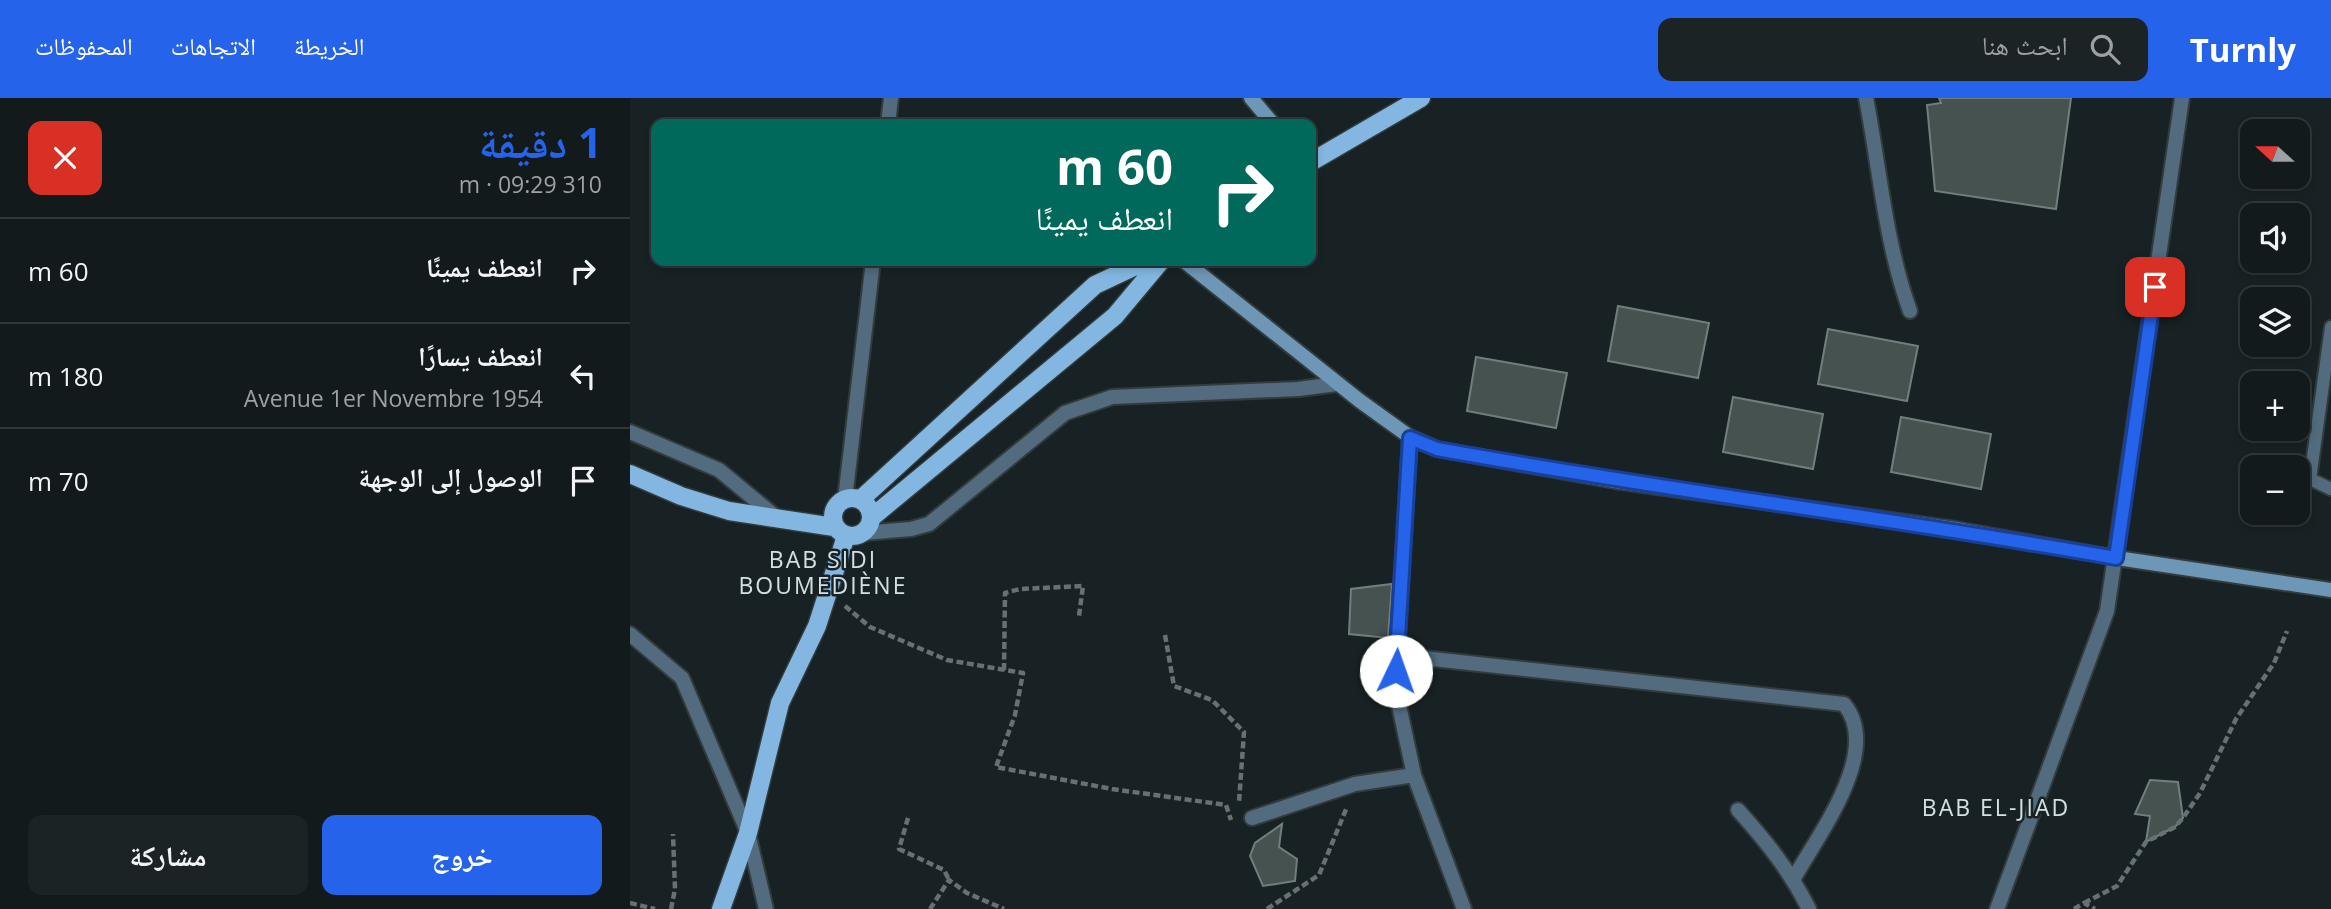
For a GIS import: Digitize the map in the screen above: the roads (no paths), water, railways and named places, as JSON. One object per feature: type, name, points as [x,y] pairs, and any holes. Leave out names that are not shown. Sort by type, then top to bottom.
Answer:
[{"type":"main road","points":[[1251,98],[1269,119]]},
{"type":"main road","points":[[1316,159],[1422,98]]},
{"type":"main road","points":[[721,909],[748,833],[780,703],[817,626],[840,531],[832,517],[835,508],[853,499],[1095,285],[1135,266]]},
{"type":"main road","points":[[630,474],[681,496],[729,511],[776,517],[859,536],[868,525],[1115,316],[1157,266]]},
{"type":"main road","points":[[1190,266],[1337,384],[1410,438],[1437,449],[1615,481],[1955,529],[2116,558],[2331,590]]},
{"type":"main road","points":[[853,499],[868,507],[868,525]]},
{"type":"street","points":[[889,119],[891,98]]},
{"type":"street","points":[[1866,98],[1888,235],[1897,275],[1910,311]]},
{"type":"street","points":[[1997,909],[2107,611],[2182,98]]},
{"type":"street","points":[[853,499],[873,266]]},
{"type":"street","points":[[868,525],[911,529],[929,524],[1065,414],[1112,397],[1298,389],[1337,384]]},
{"type":"street","points":[[630,432],[719,470],[776,517]]},
{"type":"street","points":[[1410,438],[1395,687],[1414,775],[1464,909]]},
{"type":"street","points":[[630,634],[682,678],[748,833],[766,909]]},
{"type":"street","points":[[1396,655],[1844,704],[1852,714],[1857,754],[1849,780],[1794,878]]},
{"type":"street","points":[[1245,819],[1355,784],[1414,775]]},
{"type":"street","points":[[1738,810],[1794,878],[1809,909]]},
{"type":"lane","points":[[2331,327],[2310,479],[2331,489]]},
{"type":"district","name":"BAB SIDI BOUMEDIÈNE","points":[[823,573]]},
{"type":"district","name":"BAB EL-JIAD","points":[[1996,808]]}]
